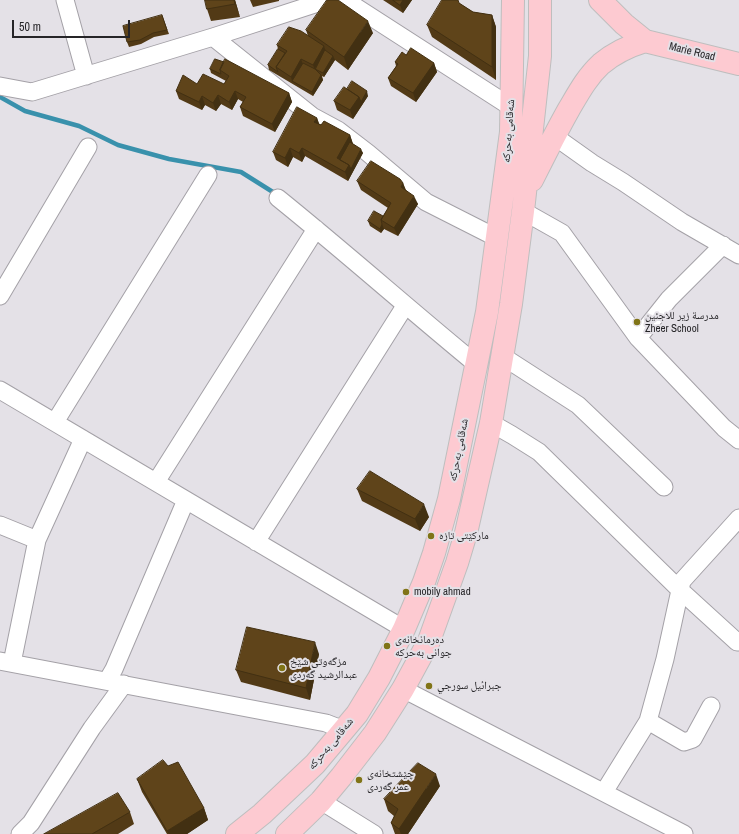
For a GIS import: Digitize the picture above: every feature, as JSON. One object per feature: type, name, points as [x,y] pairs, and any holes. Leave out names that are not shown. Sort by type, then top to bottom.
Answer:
[{"type":"main road","name":"شەقامی بەحرکە","points":[[237,834],[262,814],[310,769],[357,714],[379,678],[404,629],[424,582],[434,553],[449,500],[487,312],[511,132],[513,0]]},
{"type":"main road","name":"شەقامی بەحرکە","points":[[287,834],[321,801],[375,733],[403,689],[428,641],[447,593],[466,533],[491,423],[524,202],[540,56],[540,0]]},
{"type":"main road","points":[[600,0],[644,41]]},
{"type":"main road","points":[[524,202],[554,136],[581,87],[602,63],[629,46],[644,41]]},
{"type":"main road","name":"Marie Road","points":[[644,41],[739,64]]},
{"type":"main road","points":[[449,500],[451,507],[456,513],[460,514],[464,513],[472,504]]},
{"type":"main road","points":[[424,582],[433,573],[442,573],[447,579],[447,593]]},
{"type":"street","points":[[65,0],[86,76]]},
{"type":"street","points":[[345,0],[511,107]]},
{"type":"street","points":[[0,86],[32,92],[213,37],[323,1]]},
{"type":"street","points":[[213,37],[312,116],[338,130],[368,153],[426,202],[497,238]]},
{"type":"street","points":[[554,136],[592,163],[682,222],[739,254]]},
{"type":"street","points":[[0,296],[88,147]]},
{"type":"street","points":[[55,422],[208,175]]},
{"type":"street","points":[[278,198],[476,364]]},
{"type":"street","points":[[524,202],[562,233],[638,338],[724,428],[739,440]]},
{"type":"street","points":[[156,482],[316,229]]},
{"type":"street","points":[[638,338],[669,299],[723,245]]},
{"type":"street","points":[[256,542],[405,306]]},
{"type":"street","points":[[502,356],[578,405],[664,487]]},
{"type":"street","points":[[0,390],[404,629]]},
{"type":"street","points":[[491,423],[539,452],[680,590],[737,642],[739,642]]},
{"type":"street","points":[[83,439],[37,540],[6,662],[326,722],[344,730]]},
{"type":"street","points":[[20,834],[32,823],[92,728],[116,682],[114,669],[186,500]]},
{"type":"street","points":[[604,792],[648,721],[665,659],[682,580],[739,518]]},
{"type":"street","points":[[0,524],[37,540]]},
{"type":"street","points":[[403,689],[684,834]]},
{"type":"street","points":[[648,721],[684,742],[694,739],[711,706]]},
{"type":"street","points":[[321,801],[374,834]]},
{"type":"building","points":[[205,0],[234,0],[235,4],[207,9]]},
{"type":"building","points":[[327,0],[338,0],[368,21],[344,57],[306,30]]},
{"type":"building","points":[[393,0],[403,0],[400,5]]},
{"type":"building","points":[[442,0],[458,0],[459,3],[473,12],[492,15],[492,67],[427,25]]},
{"type":"building","points":[[162,15],[167,30],[153,33],[140,40],[127,42],[123,26]]},
{"type":"building","points":[[289,27],[301,31],[324,46],[313,65],[301,59],[291,77],[276,67],[287,51],[277,45]]},
{"type":"building","points":[[411,48],[434,63],[413,93],[388,78],[398,64],[395,62],[402,52],[406,55]]},
{"type":"building","points":[[278,49],[285,53],[276,67],[278,72],[268,65]]},
{"type":"building","points":[[325,50],[333,56],[323,73],[315,69]]},
{"type":"building","points":[[215,59],[224,62],[220,70],[221,74],[210,69]]},
{"type":"building","points":[[225,59],[289,93],[272,124],[240,107],[246,97],[235,91],[229,102],[218,95],[213,103],[202,96],[199,102],[176,91],[183,75],[197,84],[203,74],[224,84],[229,76],[220,70]]},
{"type":"building","points":[[303,63],[315,69],[321,75],[312,92],[292,81]]},
{"type":"building","points":[[352,81],[367,91],[361,102],[359,97],[347,89]]},
{"type":"building","points":[[344,87],[359,97],[350,110],[334,101]]},
{"type":"building","points":[[297,107],[317,118],[314,122],[321,125],[324,121],[350,135],[337,158],[349,165],[345,172],[302,148],[299,153],[290,148],[285,158],[273,152]]},
{"type":"building","points":[[350,142],[361,149],[351,169],[349,165],[340,160]]},
{"type":"building","points":[[371,161],[400,179],[403,183],[401,187],[414,196],[394,228],[381,220],[391,203],[357,181]]},
{"type":"building","points":[[374,211],[383,216],[380,229],[368,221]]},
{"type":"building","points":[[370,471],[424,504],[415,519],[357,489]]},
{"type":"building","points":[[247,627],[315,642],[306,688],[236,670]]},
{"type":"building","points":[[163,760],[168,766],[178,762],[204,808],[167,831],[137,779]]},
{"type":"building","points":[[418,763],[436,774],[399,829],[391,823],[398,809],[384,799]]},
{"type":"building","points":[[118,793],[130,812],[92,834],[44,834]]},
{"type":"waterway","points":[[0,97],[25,111],[79,126],[118,145],[169,159],[241,172],[276,194]]},
{"type":"place","name":"مدرسة زير للاجئين Zheer School","points":[[637,322]]},
{"type":"place","name":"مارکێتی تازە","points":[[431,536]]},
{"type":"place","name":"mobily ahmad","points":[[406,592]]},
{"type":"place","name":"دەرمانخانەی جوانی بەحرکە","points":[[387,646]]},
{"type":"place","name":"مزگەوتی شێخ عبدالرشید گەردی","points":[[282,668]]},
{"type":"place","name":"جبرائيل سورجي","points":[[429,686]]},
{"type":"place","name":"چێشتخانەی عمر گەردی","points":[[359,780]]}]
